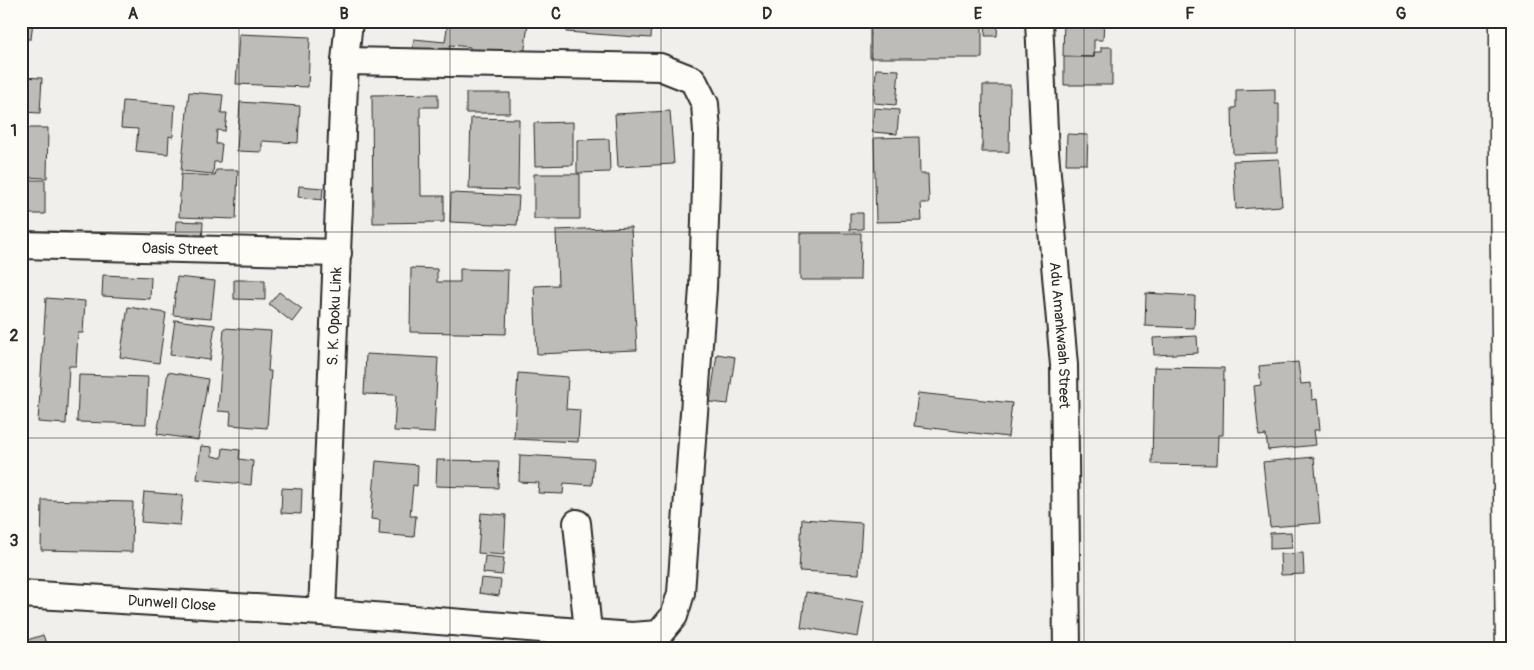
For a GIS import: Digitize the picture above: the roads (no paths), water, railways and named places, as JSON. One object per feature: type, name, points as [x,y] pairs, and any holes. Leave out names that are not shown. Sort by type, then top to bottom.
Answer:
[{"type":"highway","points":[[1504,21],[1504,180],[1511,571],[1510,649]]},
{"type":"street","name":"S. K. Opoku Link","points":[[322,612],[349,21]]},
{"type":"street","name":"Adu Amankwaah Street","points":[[1039,21],[1045,152],[1064,365],[1067,649]]},
{"type":"street","name":"Dunwell Close","points":[[21,594],[322,612],[588,631],[632,636],[659,634],[674,616],[680,593],[703,288],[707,132],[705,104],[693,80],[660,67],[346,61]]},
{"type":"street","name":"Oasis Street","points":[[21,245],[338,254]]},
{"type":"street","points":[[577,523],[588,631]]}]
